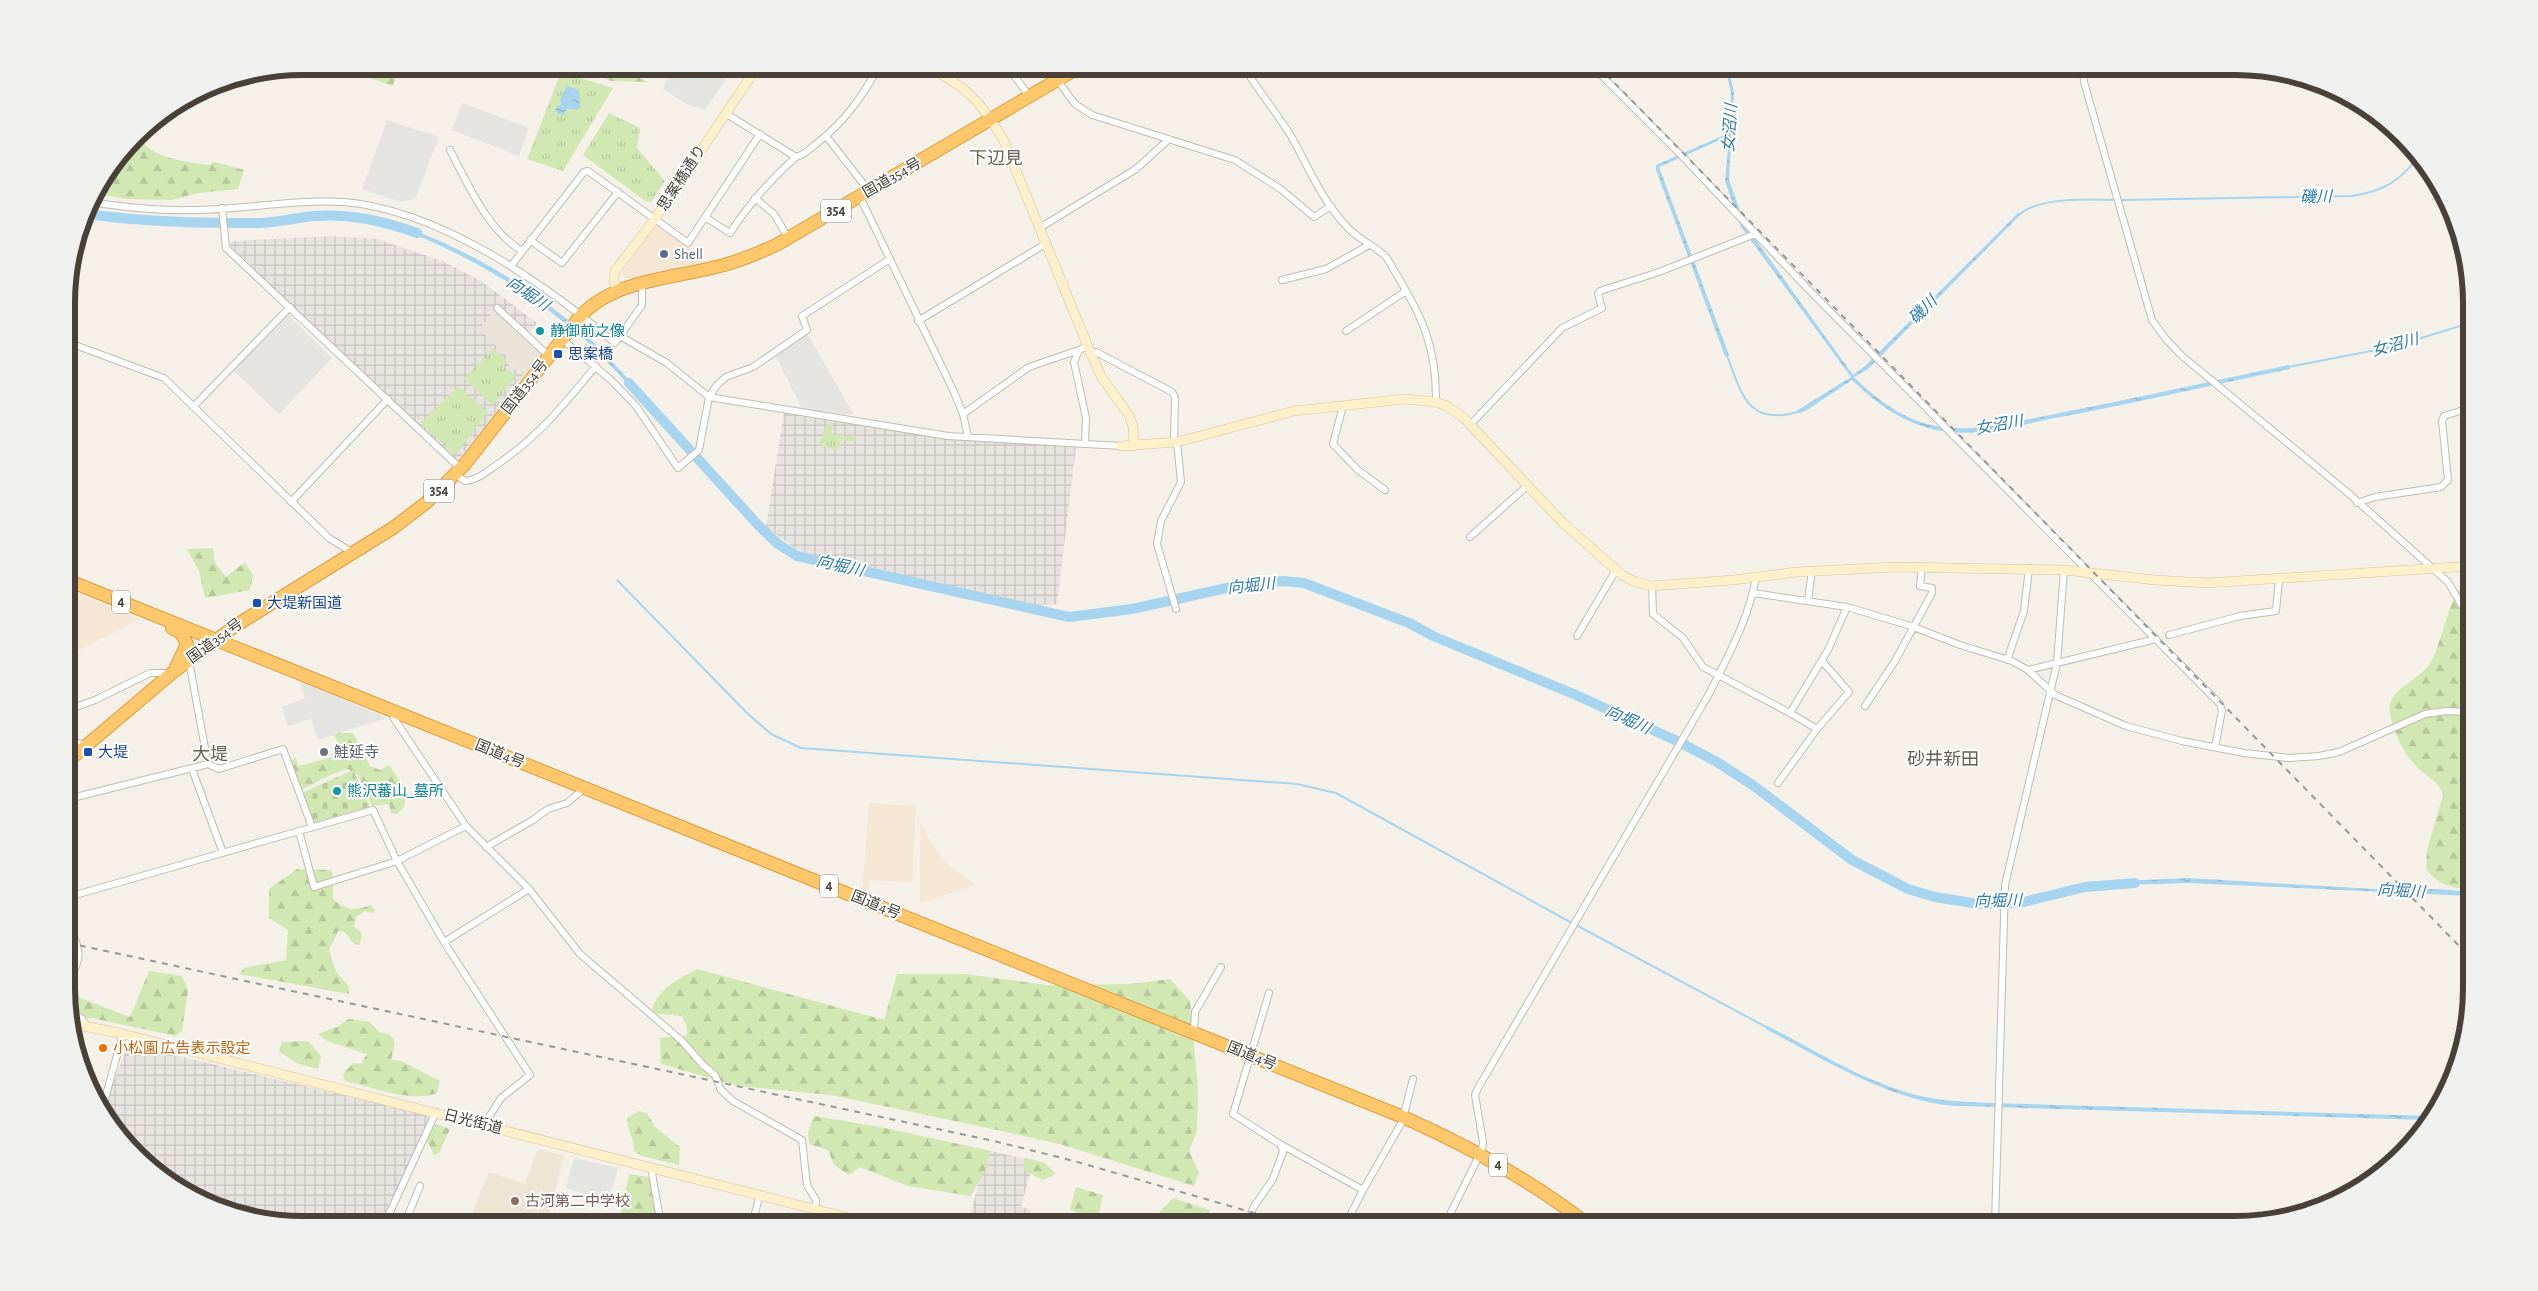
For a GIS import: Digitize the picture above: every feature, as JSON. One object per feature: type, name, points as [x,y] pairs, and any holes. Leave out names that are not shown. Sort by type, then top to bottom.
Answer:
[{"type":"highway","name":"国道354号","points":[[75,755],[172,673],[216,640],[413,513],[458,472],[579,317],[598,300],[616,290],[734,262],[789,239],[1067,75]]},
{"type":"highway","name":"国道4号","points":[[75,583],[1403,1117],[1480,1154],[1575,1216]]},
{"type":"highway","points":[[150,614],[160,622],[181,633],[187,640],[185,652],[172,673]]},
{"type":"highway","points":[[254,614],[241,630],[238,639],[242,647],[255,656]]},
{"type":"street","name":"思案橋通り","points":[[616,290],[614,279],[616,271],[654,220],[752,75]]},
{"type":"street","points":[[705,217],[730,233],[755,198],[796,157],[802,155],[826,136],[854,109],[874,75]]},
{"type":"street","points":[[940,75],[971,94],[992,120],[1004,141],[1041,227],[1089,350],[1102,378],[1129,415],[1133,426],[1134,446]]},
{"type":"street","points":[[1013,75],[1031,97]]},
{"type":"street","points":[[1249,75],[1290,136],[1315,183],[1331,206],[1348,228],[1369,245],[1381,251],[1387,258],[1420,314],[1431,345],[1436,402]]},
{"type":"street","points":[[1601,75],[1879,361],[1941,421],[2222,707],[2215,747]]},
{"type":"street","points":[[2084,75],[2152,320],[2164,338],[2182,356],[2347,492],[2356,503],[2448,582],[2463,607]]},
{"type":"street","points":[[1058,81],[1075,104],[1092,115],[1235,160],[1282,190],[1314,217],[1331,206]]},
{"type":"street","points":[[725,113],[796,157]]},
{"type":"street","points":[[511,266],[584,172],[590,171],[654,220],[688,243],[760,134]]},
{"type":"street","points":[[826,136],[865,194],[890,259],[909,295],[918,321],[963,414],[968,437]]},
{"type":"street","points":[[1041,227],[1136,169],[1168,140]]},
{"type":"street","points":[[450,150],[483,210],[510,241],[522,251]]},
{"type":"street","points":[[530,240],[560,262],[563,262],[618,192]]},
{"type":"street","points":[[755,198],[774,214],[789,239]]},
{"type":"street","points":[[99,203],[192,210],[222,210],[321,202],[359,204],[437,228],[511,266],[615,343],[642,305],[642,284]]},
{"type":"street","points":[[222,210],[226,248],[388,399],[465,481],[473,480],[510,456],[544,428],[596,366]]},
{"type":"street","points":[[1470,425],[1562,328],[1602,308],[1598,294],[1600,290],[1659,272],[1755,234]]},
{"type":"street","points":[[918,321],[1047,244]]},
{"type":"street","points":[[1282,280],[1326,269],[1369,245]]},
{"type":"street","points":[[564,337],[596,366],[646,417],[678,468],[699,450],[709,397],[717,385],[726,377],[753,367],[807,330],[802,316],[890,259]]},
{"type":"street","points":[[1346,331],[1406,291]]},
{"type":"street","points":[[193,408],[290,307]]},
{"type":"street","points":[[497,308],[549,356]]},
{"type":"street","points":[[620,336],[667,363],[709,397],[948,436],[1134,446],[1176,443],[1281,414],[1405,399],[1436,402],[1454,410],[1563,523],[1616,570],[1628,580],[1652,586],[1676,586],[1812,570],[1922,567],[2064,570],[2197,583],[2463,567]]},
{"type":"street","points":[[75,345],[160,376],[329,538],[352,553]]},
{"type":"street","points":[[963,414],[1029,367],[1079,350],[1096,352],[1172,392],[1175,397],[1176,443],[1181,482],[1162,521],[1157,544],[1175,608]]},
{"type":"street","points":[[1079,350],[1074,362],[1086,418],[1085,443]]},
{"type":"street","points":[[291,502],[388,399]]},
{"type":"street","points":[[1343,406],[1332,444],[1358,470],[1385,490]]},
{"type":"street","points":[[2356,503],[2375,497],[2441,487],[2446,484],[2448,480],[2442,421],[2444,416],[2463,410]]},
{"type":"street","points":[[1470,536],[1527,486]]},
{"type":"street","points":[[1865,706],[1914,627],[1932,593],[1932,588],[1920,586],[1922,567]]},
{"type":"street","points":[[2007,660],[2024,611],[2029,568]]},
{"type":"street","points":[[1577,636],[1616,570]]},
{"type":"street","points":[[1808,601],[1812,570]]},
{"type":"street","points":[[1995,1216],[2005,885],[2056,664],[2064,570]]},
{"type":"street","points":[[1449,1216],[1480,1154],[1483,1142],[1476,1095],[1478,1088],[1573,928],[1718,676],[1738,638],[1753,593],[1756,577]]},
{"type":"street","points":[[2169,635],[2240,616],[2276,611],[2279,578]]},
{"type":"street","points":[[1652,586],[1653,614],[1683,638],[1703,667],[1817,729]]},
{"type":"street","points":[[1753,593],[1847,607],[1914,627],[1960,646],[2007,660],[2028,670],[2055,695],[2126,726],[2182,741],[2215,747],[2288,758],[2319,756],[2339,752],[2425,714],[2446,711],[2463,712]]},
{"type":"street","points":[[1790,714],[1822,661],[1847,607]]},
{"type":"street","points":[[2028,670],[2156,639]]},
{"type":"street","points":[[188,661],[208,764]]},
{"type":"street","points":[[1778,783],[1817,729],[1849,692],[1822,661]]},
{"type":"street","points":[[75,707],[95,700],[150,673],[172,673]]},
{"type":"street","points":[[394,711],[393,717],[466,826],[529,889],[580,954],[682,1041],[703,1065],[715,1074],[721,1090],[733,1101],[802,1140],[807,1185],[816,1200],[815,1208]]},
{"type":"street","points":[[75,744],[87,745]]},
{"type":"street","points":[[75,797],[208,764],[218,769],[283,749],[312,827]]},
{"type":"street","points":[[192,769],[223,853]]},
{"type":"street","points":[[486,847],[533,820],[548,809],[568,803],[585,788]]},
{"type":"street","points":[[75,895],[373,810],[397,861],[444,942],[530,1075],[501,1098],[484,1125]]},
{"type":"street","points":[[299,831],[314,887],[397,861],[466,826]]},
{"type":"street","points":[[444,942],[529,889]]},
{"type":"street","points":[[75,937],[80,958],[75,969]]},
{"type":"street","points":[[1194,1032],[1195,1012],[1221,967]]},
{"type":"street","points":[[1269,993],[1234,1114],[1280,1144],[1362,1190]]},
{"type":"street","points":[[77,1015],[87,1026]]},
{"type":"street","name":"日光街道","points":[[78,1024],[436,1112],[844,1216]]},
{"type":"street","points":[[105,1100],[123,1034]]},
{"type":"street","points":[[1350,1216],[1362,1190],[1403,1117],[1414,1079]]},
{"type":"street","points":[[388,1216],[436,1112]]},
{"type":"street","points":[[1250,1216],[1253,1208],[1273,1180],[1283,1152],[1280,1144]]},
{"type":"street","points":[[651,1167],[659,1216]]},
{"type":"street","points":[[408,1216],[420,1186]]},
{"type":"street","points":[[754,1216],[760,1194]]},
{"type":"shaded area","points":[[636,75],[649,75],[647,79]]},
{"type":"shaded area","points":[[668,75],[729,75],[705,110],[686,104],[663,89]]},
{"type":"shaded area","points":[[462,103],[529,128],[519,156],[452,130]]},
{"type":"shaded area","points":[[387,120],[439,137],[415,199],[401,202],[362,189]]},
{"type":"shaded area","points":[[656,225],[708,263],[637,278],[626,278],[622,275],[624,268]]},
{"type":"shaded area","points":[[332,236],[377,239],[442,261],[481,281],[537,323],[529,333],[498,306],[479,329],[510,360],[508,364],[524,376],[457,462],[229,245],[233,241]]},
{"type":"shaded area","points":[[495,310],[542,353],[524,376],[508,363],[478,330]]},
{"type":"shaded area","points":[[287,314],[332,358],[279,414],[233,370]]},
{"type":"shaded area","points":[[807,333],[854,415],[802,409],[775,355]]},
{"type":"shaded area","points":[[784,412],[947,438],[1076,447],[1057,604],[1038,605],[1001,601],[826,561],[796,549],[766,527]]},
{"type":"shaded area","points":[[75,592],[140,619],[75,652]]},
{"type":"shaded area","points":[[299,679],[386,718],[318,740],[311,719],[288,726],[282,707],[305,698]]},
{"type":"shaded area","points":[[869,803],[916,806],[912,882],[870,880],[868,895],[862,893]]},
{"type":"shaded area","points":[[920,822],[934,847],[948,865],[976,885],[920,903]]},
{"type":"shaded area","points":[[128,1044],[427,1115],[430,1118],[385,1216],[288,1216],[259,1212],[230,1204],[216,1199],[176,1178],[142,1149],[122,1127],[106,1102]]},
{"type":"shaded area","name":"古河第二中学校","points":[[538,1149],[564,1156],[549,1216],[471,1216],[489,1172],[525,1184]]},
{"type":"shaded area","points":[[987,1150],[1034,1161],[1021,1206],[1031,1210],[1029,1216],[970,1216]]},
{"type":"shaded area","points":[[574,1158],[618,1168],[610,1197],[599,1194],[598,1198],[566,1188]]},
{"type":"green space","points":[[370,75],[396,75],[393,86],[369,78]]},
{"type":"green space","points":[[560,75],[571,75],[613,88],[563,171],[527,159]]},
{"type":"green space","points":[[596,75],[635,75],[648,82],[611,81]]},
{"type":"green space","points":[[609,113],[640,128],[637,148],[665,181],[651,202],[645,201],[583,155]]},
{"type":"green space","points":[[143,142],[152,150],[170,158],[208,165],[215,162],[244,170],[238,189],[198,193],[172,200],[126,199],[103,195],[113,176]]},
{"type":"green space","points":[[493,348],[507,361],[503,367],[516,376],[493,405],[464,379]]},
{"type":"green space","points":[[458,386],[488,412],[455,455],[421,423]]},
{"type":"green space","points":[[833,423],[831,434],[856,437],[855,442],[841,439],[838,450],[822,446],[820,443],[826,425]]},
{"type":"green space","points":[[213,548],[215,563],[226,577],[245,562],[253,575],[250,590],[205,598],[199,571],[187,549]]},
{"type":"green space","points":[[2463,585],[2463,889],[2446,885],[2436,879],[2426,869],[2427,850],[2443,795],[2435,782],[2415,765],[2403,748],[2396,734],[2390,714],[2390,705],[2393,698],[2404,686],[2425,670],[2435,654],[2457,593]]},
{"type":"green space","points":[[353,733],[370,766],[380,770],[389,765],[407,791],[404,807],[397,814],[391,813],[389,804],[372,806],[358,775],[348,769],[301,790],[291,761],[296,757],[298,766],[337,756],[340,752],[336,738],[332,734]]},
{"type":"green space","points":[[353,770],[370,807],[313,823],[302,793]]},
{"type":"green space","points":[[297,869],[331,870],[333,876],[333,899],[350,908],[355,909],[370,905],[375,910],[373,913],[365,911],[356,917],[354,927],[360,931],[362,937],[359,945],[354,944],[345,932],[338,931],[329,950],[336,971],[348,985],[349,994],[239,974],[244,968],[286,960],[288,930],[269,918],[269,889]]},
{"type":"green space","points":[[697,969],[884,1020],[897,974],[965,974],[1047,985],[1130,984],[1170,979],[1190,1001],[1198,1089],[1197,1131],[1189,1151],[1199,1173],[1194,1186],[1063,1145],[1002,1131],[831,1095],[738,1086],[661,1064],[660,1038],[687,1036],[687,1027],[682,1016],[651,1013],[654,1005],[668,986]]},
{"type":"green space","points":[[149,971],[182,976],[188,990],[182,1031],[175,1036],[92,1018],[77,1017],[75,996],[130,1017]]},
{"type":"green space","points":[[348,1019],[370,1022],[379,1032],[391,1035],[395,1043],[391,1060],[401,1061],[440,1081],[437,1093],[426,1096],[403,1095],[345,1081],[343,1074],[353,1063],[361,1064],[367,1054],[327,1041],[318,1034],[339,1026]]},
{"type":"green space","points":[[308,1041],[321,1056],[318,1069],[296,1063],[279,1051],[282,1042]]},
{"type":"green space","points":[[639,1111],[647,1113],[655,1127],[680,1147],[679,1165],[642,1156],[634,1151],[627,1122],[628,1117]]},
{"type":"green space","points":[[814,1116],[885,1128],[991,1151],[984,1173],[971,1196],[908,1186],[860,1167],[849,1175],[834,1165],[828,1150],[809,1144],[808,1132]]},
{"type":"green space","points":[[433,1123],[450,1129],[439,1153],[434,1155],[426,1139]]},
{"type":"green space","points":[[1026,1158],[1045,1163],[1056,1174],[1043,1180],[1025,1171],[1023,1165]]},
{"type":"green space","points":[[629,1174],[649,1177],[656,1216],[621,1216]]},
{"type":"green space","points":[[1076,1187],[1103,1195],[1099,1216],[1085,1216],[1070,1209]]},
{"type":"green space","points":[[1173,1198],[1210,1210],[1208,1216],[1153,1216],[1159,1213]]},
{"type":"water","points":[[1727,75],[1730,75],[1734,93],[1729,180],[1745,225],[1853,375],[1865,366],[2018,213],[2020,215],[1868,369],[1854,377],[1880,400],[1909,418],[1931,425],[1978,428],[2114,402],[2289,365],[2290,369],[1992,431],[1960,433],[1944,431],[1928,428],[1906,420],[1869,396],[1852,380],[1807,410],[1799,413],[1798,410],[1851,377],[1741,227],[1725,181],[1729,136],[1659,167],[1729,355],[1725,356],[1656,170],[1656,165],[1729,133],[1731,93]]},
{"type":"water","points":[[567,86],[579,90],[580,107],[576,110],[567,109],[564,115],[558,114],[555,109],[561,104],[560,100]]},
{"type":"water","points":[[405,227],[478,260],[524,287],[587,336],[640,391],[637,393],[583,338],[542,305],[475,263],[403,230]]},
{"type":"water","points":[[2188,878],[2390,890],[2437,889],[2463,891],[2463,896],[2188,883],[2122,885],[2122,881]]},
{"type":"water","points":[[1767,1026],[1828,1059],[1892,1088],[1943,1100],[2424,1116],[2421,1120],[1940,1104],[1889,1090],[1847,1072],[1766,1029]]},
{"type":"waterway","name":"磯川","points":[[2121,200],[2352,196],[2373,191],[2390,184],[2405,173],[2414,162]]},
{"type":"waterway","name":"磯川","points":[[2019,215],[2028,209],[2051,202],[2065,200],[2116,200]]},
{"type":"waterway","name":"向堀川","points":[[93,215],[150,220],[236,223],[264,223],[327,215],[379,222],[417,233]]},
{"type":"waterway","name":"女沼川","points":[[2288,367],[2392,347],[2463,325]]},
{"type":"waterway","name":"磯川","points":[[1726,353],[1743,394],[1749,404],[1758,411],[1769,415],[1783,415],[1801,411]]},
{"type":"waterway","name":"向堀川","points":[[629,383],[759,526],[778,544],[797,556],[1069,617],[1132,609],[1249,583],[1284,581],[1304,583],[1409,623],[1433,636],[1576,695],[1677,741],[1717,762],[1754,786],[1852,860],[1908,889],[1935,897],[1978,904],[2019,903],[2085,887],[2135,883]]},
{"type":"waterway","points":[[617,580],[748,714],[771,734],[801,748],[1297,784],[1336,793],[1572,923]]},
{"type":"waterway","points":[[1576,925],[1768,1028]]},
{"type":"railway","points":[[1607,75],[2463,950]]},
{"type":"railway","points":[[75,944],[998,1142],[1074,1161],[1264,1216]]},
{"type":"place","name":"Shell","points":[[664,254]]},
{"type":"place","name":"静御前之像","points":[[540,331]]},
{"type":"place","name":"思案橋","points":[[558,354]]},
{"type":"place","name":"大堤新国道","points":[[257,603]]},
{"type":"place","name":"大堤","points":[[88,752]]},
{"type":"place","name":"鮭延寺","points":[[324,752]]},
{"type":"place","name":"熊沢蕃山_墓所","points":[[337,791]]},
{"type":"place","name":"小松園 広告表示設定","points":[[103,1048]]},
{"type":"place","name":"古河第二中学校","points":[[515,1201]]},
{"type":"district","name":"下辺見","points":[[996,159]]},
{"type":"district","name":"大堤","points":[[210,755]]},
{"type":"district","name":"砂井新田","points":[[1943,760]]}]
